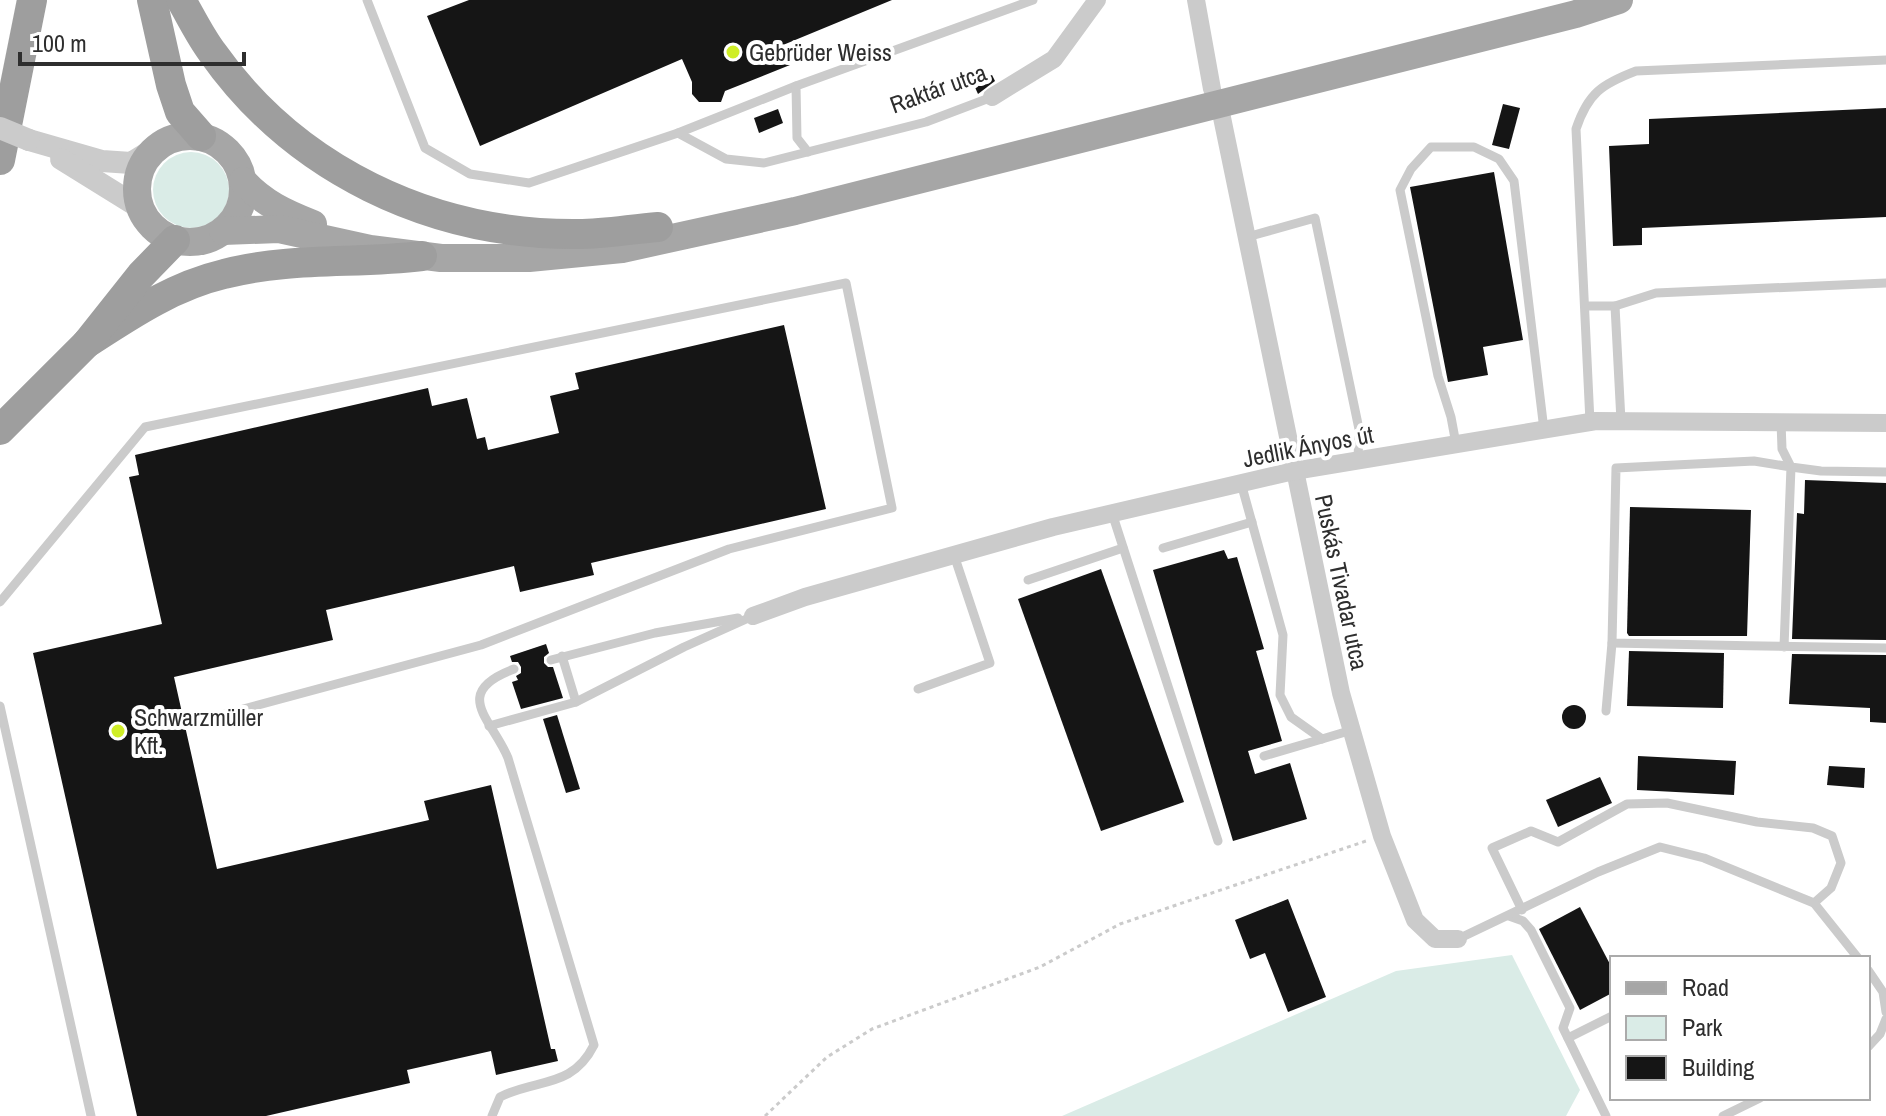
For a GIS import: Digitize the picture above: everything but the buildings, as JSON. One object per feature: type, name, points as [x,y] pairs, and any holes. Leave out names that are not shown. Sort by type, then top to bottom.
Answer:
[{"type":"highway","points":[[0,160],[32,0]]},
{"type":"highway","points":[[152,0],[180,112],[201,136]]},
{"type":"highway","points":[[181,0],[211,52],[242,91],[292,138],[363,186],[426,212],[500,230],[574,235],[658,227]]},
{"type":"highway","points":[[0,430],[87,343],[141,275],[175,240]]},
{"type":"highway","points":[[87,343],[173,292],[224,274],[276,265],[422,256]]},
{"type":"main road","points":[[223,231],[239,209],[243,195],[239,169],[224,148],[201,136],[185,135],[155,148],[138,176],[136,192],[148,222],[160,234],[175,240],[200,241],[223,231],[279,229],[318,239],[422,256],[479,260],[622,249],[663,242],[903,184],[1572,0]]},
{"type":"main road","points":[[243,181],[258,197],[283,212],[321,228],[426,245],[483,249],[583,243],[1576,14],[1619,0]]},
{"type":"street","name":"Raktár utca","points":[[992,97],[1054,59],[1097,0]]},
{"type":"street","name":"Puskás Tivadar utca","points":[[1196,0],[1341,693],[1382,836],[1415,920],[1435,939],[1458,939]]},
{"type":"street","points":[[0,128],[29,140],[102,161],[131,163],[155,148]]},
{"type":"street","points":[[29,140],[140,208]]},
{"type":"street","name":"Jedlik Ányos út","points":[[753,616],[805,597],[1112,513],[1294,471],[1358,460],[1590,422],[1886,423]]},
{"type":"lane","points":[[367,0],[425,148],[470,174],[529,183],[678,133],[796,86],[1033,0]]},
{"type":"lane","points":[[1590,422],[1576,129],[1582,110],[1594,93],[1611,80],[1636,71],[1886,60]]},
{"type":"lane","points":[[796,86],[797,138],[808,152]]},
{"type":"lane","name":"Raktár utca","points":[[678,133],[726,159],[764,163],[926,122],[992,97]]},
{"type":"lane","points":[[1456,444],[1438,376],[1400,190],[1411,169],[1431,147],[1474,147],[1499,159],[1514,181],[1544,430]]},
{"type":"lane","points":[[1247,237],[1315,218],[1359,429],[1358,460]]},
{"type":"lane","points":[[0,602],[145,427],[846,283],[892,508],[729,549],[481,645],[195,722]]},
{"type":"lane","points":[[1585,306],[1615,306],[1656,293],[1886,283]]},
{"type":"lane","points":[[1615,306],[1621,421]]},
{"type":"lane","points":[[1781,422],[1782,449],[1791,467],[1784,647]]},
{"type":"lane","points":[[1606,711],[1612,643],[1616,468],[1754,461],[1821,471],[1886,472]]},
{"type":"lane","points":[[1241,483],[1283,635],[1280,695],[1291,717],[1322,739]]},
{"type":"lane","points":[[1112,513],[1218,841]]},
{"type":"lane","points":[[1163,548],[1252,522]]},
{"type":"lane","points":[[1028,580],[1123,548]]},
{"type":"lane","points":[[918,689],[990,663],[954,555]]},
{"type":"lane","points":[[551,660],[655,633],[753,616]]},
{"type":"lane","points":[[489,726],[576,702],[753,616]]},
{"type":"lane","points":[[1612,643],[1886,648]]},
{"type":"lane","points":[[562,656],[576,702]]},
{"type":"lane","points":[[492,1116],[500,1097],[573,1073],[587,1060],[594,1045],[508,758],[500,739],[479,707],[485,684],[514,669]]},
{"type":"lane","points":[[0,706],[91,1116]]},
{"type":"lane","points":[[1264,756],[1352,730]]},
{"type":"lane","points":[[1522,910],[1492,848],[1531,831],[1558,842],[1627,804],[1667,803],[1757,822],[1813,828],[1832,836],[1841,863],[1831,888],[1814,903]]},
{"type":"lane","points":[[1458,939],[1598,872],[1660,847],[1704,858],[1814,903],[1856,956]]},
{"type":"lane","points":[[1509,916],[1523,921],[1531,930],[1570,1008],[1563,1028],[1606,1116]]},
{"type":"lane","points":[[1870,973],[1883,992],[1886,1012]]},
{"type":"lane","points":[[1568,1038],[1610,1017]]},
{"type":"lane","points":[[1870,1045],[1880,1034],[1886,1019]]},
{"type":"lane","points":[[1723,1116],[1756,1100]]},
{"type":"path","points":[[765,1116],[827,1057],[872,1029],[1040,967],[1120,924],[1382,836]]},
{"type":"green space","points":[[191,152],[206,155],[218,163],[226,175],[229,190],[226,205],[218,217],[206,225],[191,228],[176,225],[164,217],[156,205],[153,190],[156,175],[164,163],[176,155]]},
{"type":"green space","points":[[1512,955],[1580,1090],[1566,1116],[1062,1116],[1396,971]]},
{"type":"place","name":"Gebrüder Weiss","points":[[733,52]]},
{"type":"place","name":"Schwarzmüller Kft.","points":[[118,731]]}]
